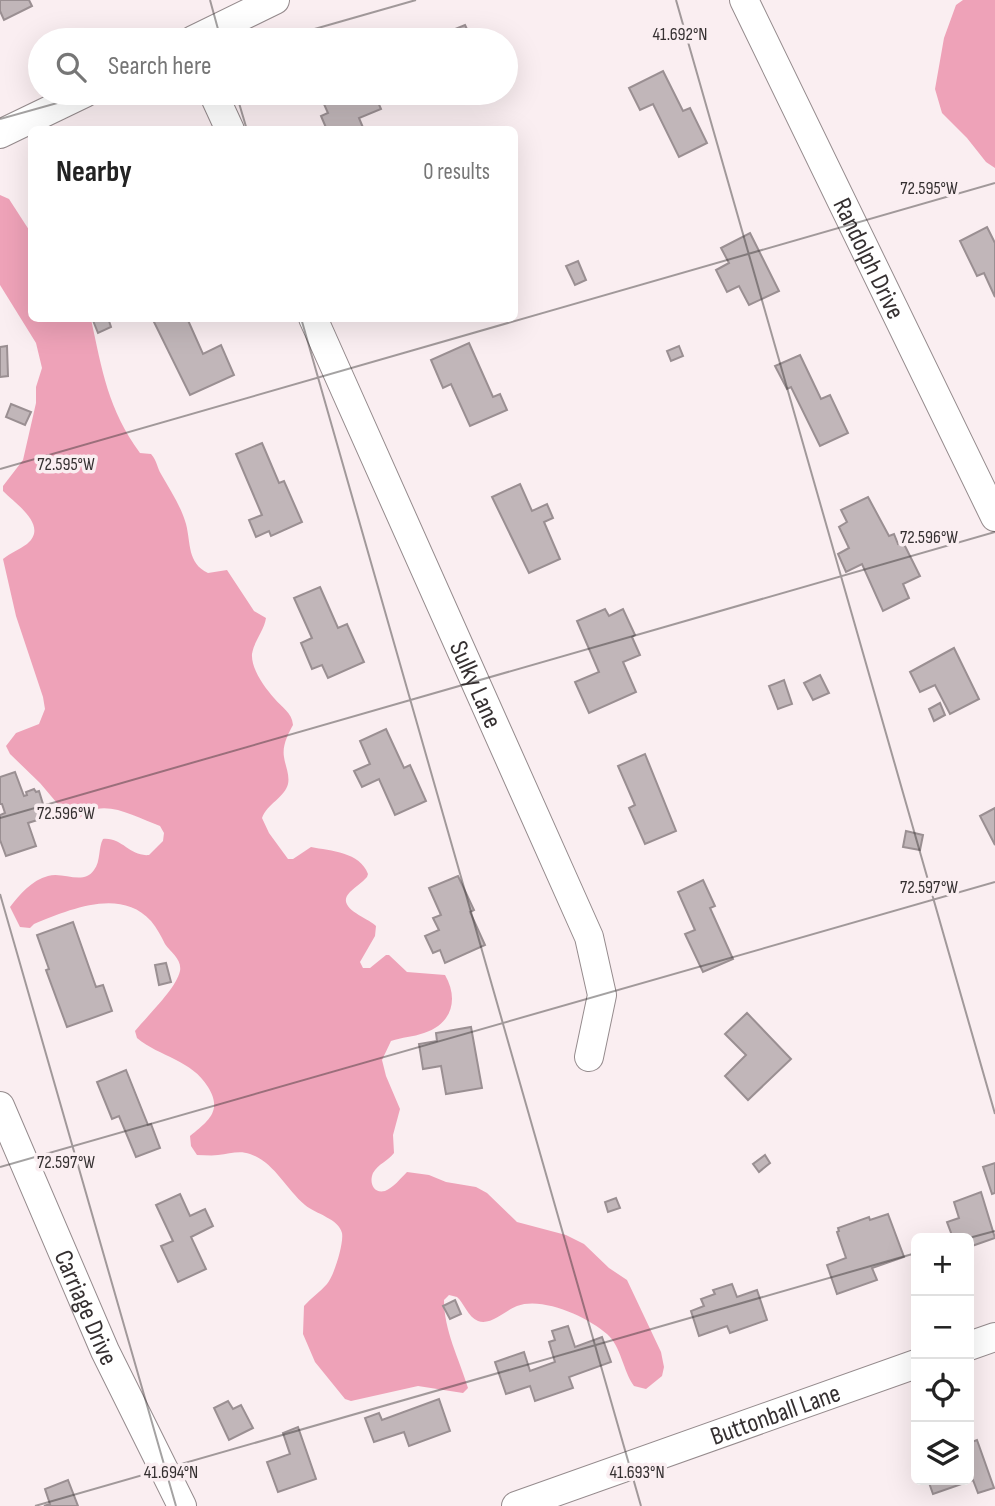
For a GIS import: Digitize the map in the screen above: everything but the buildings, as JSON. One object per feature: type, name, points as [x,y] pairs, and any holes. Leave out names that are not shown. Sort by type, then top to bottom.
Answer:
[{"type":"street","points":[[218,28],[275,0]]},
{"type":"street","name":"Randolph Drive","points":[[744,0],[995,517]]},
{"type":"street","points":[[0,134],[60,105]]},
{"type":"street","points":[[219,105],[228,126]]},
{"type":"street","name":"Sulky Lane","points":[[315,322],[589,937],[602,995],[589,1057]]},
{"type":"street","name":"Carriage Drive","points":[[0,1106],[104,1351],[182,1506]]},
{"type":"street","points":[[974,1344],[995,1336]]},
{"type":"street","name":"Buttonball Lane","points":[[516,1506],[911,1366]]},
{"type":"shaded area","points":[[963,0],[995,0],[995,168],[986,162],[942,113],[935,89],[944,38],[956,5]]},
{"type":"shaded area","points":[[0,195],[9,199],[28,228],[28,322],[92,322],[113,405],[140,453],[151,454],[153,457],[178,504],[196,564],[208,573],[227,570],[254,611],[266,618],[253,649],[252,660],[259,678],[289,713],[293,725],[284,749],[288,784],[262,818],[269,833],[288,859],[293,859],[311,847],[352,857],[364,867],[367,877],[346,898],[349,908],[376,926],[375,936],[360,962],[363,968],[370,968],[389,955],[407,972],[445,975],[449,984],[452,1002],[447,1017],[441,1024],[424,1033],[391,1041],[382,1060],[400,1109],[393,1135],[394,1153],[373,1173],[373,1186],[378,1191],[385,1191],[407,1172],[476,1187],[487,1193],[517,1222],[566,1235],[584,1244],[609,1268],[627,1280],[661,1352],[664,1367],[662,1376],[646,1389],[634,1386],[612,1339],[577,1315],[551,1306],[527,1304],[483,1322],[471,1316],[457,1297],[449,1295],[444,1300],[446,1323],[468,1388],[463,1393],[418,1386],[351,1401],[345,1399],[315,1362],[303,1334],[304,1306],[330,1280],[340,1251],[340,1228],[332,1220],[305,1205],[273,1169],[258,1158],[242,1152],[197,1155],[191,1146],[190,1136],[208,1120],[214,1109],[212,1095],[193,1071],[137,1038],[135,1031],[167,994],[180,971],[178,960],[155,926],[139,911],[110,903],[78,908],[34,924],[30,928],[20,927],[10,907],[31,884],[54,875],[79,878],[89,875],[98,863],[103,839],[116,841],[136,853],[149,855],[163,841],[164,833],[160,826],[105,808],[95,809],[73,822],[40,783],[10,754],[6,746],[16,733],[39,724],[45,709],[16,616],[3,559],[33,537],[33,523],[3,491],[3,486],[23,460],[42,368],[36,343],[0,285]]}]
